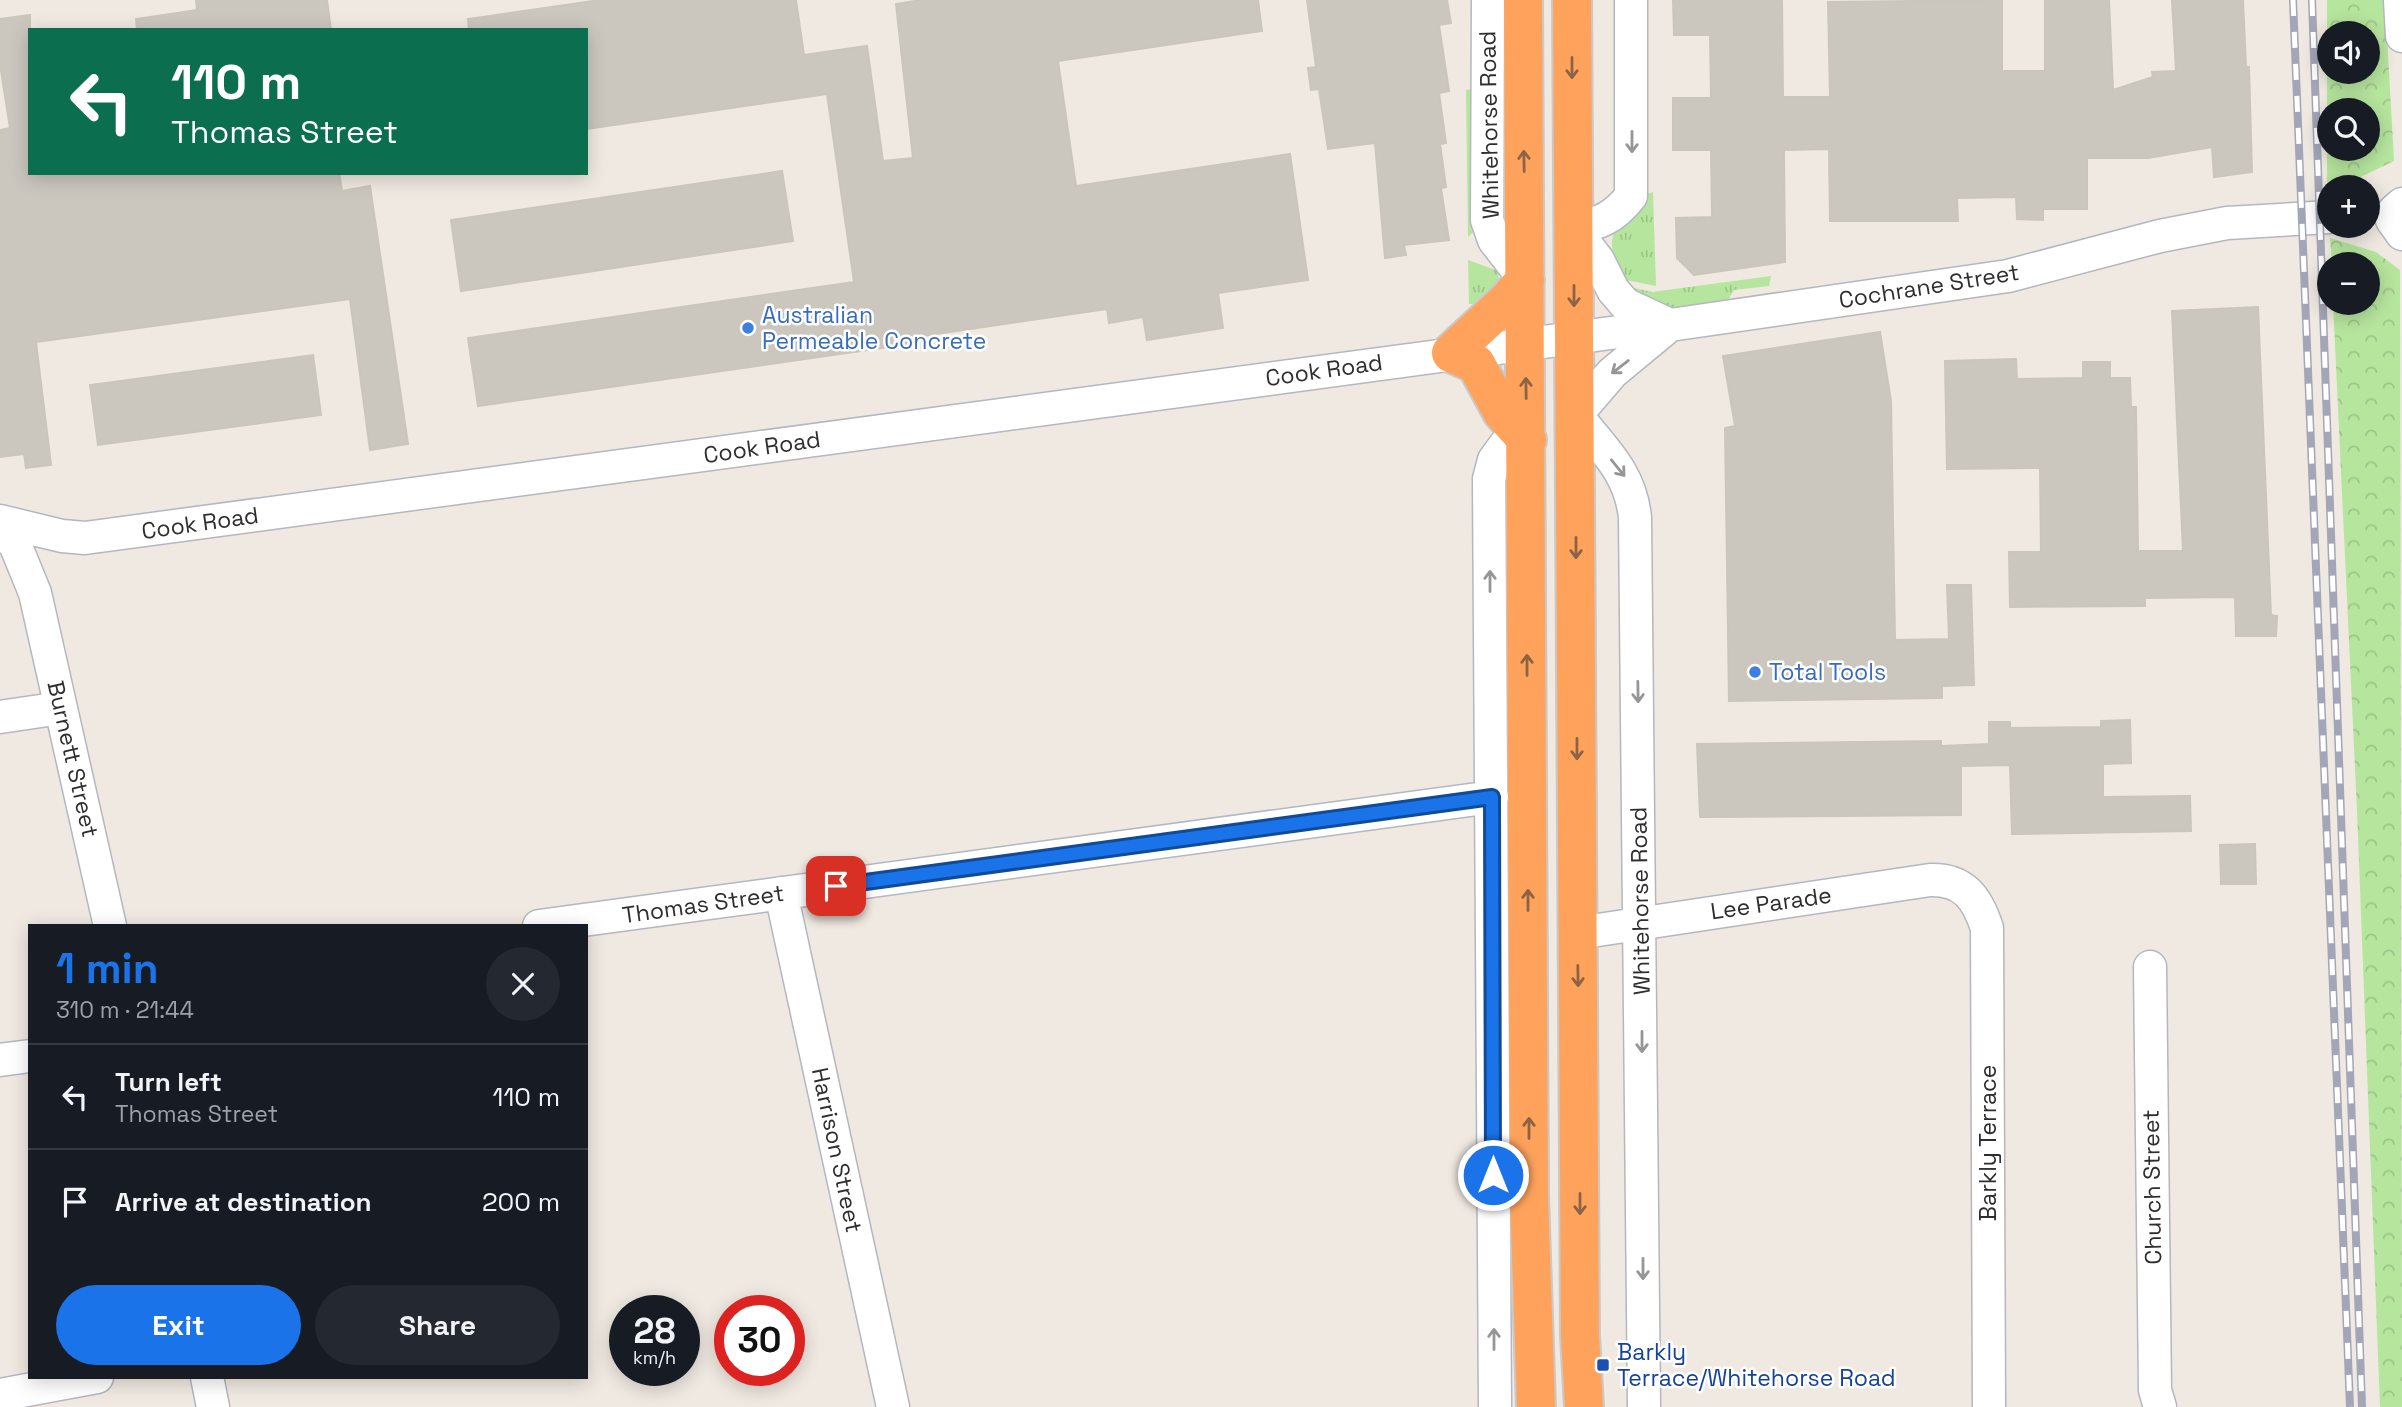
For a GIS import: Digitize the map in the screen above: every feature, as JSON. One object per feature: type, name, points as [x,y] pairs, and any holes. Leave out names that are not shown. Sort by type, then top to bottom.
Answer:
[{"type":"highway","name":"Whitehorse Road","points":[[1523,0],[1529,1182],[1536,1407]]},
{"type":"highway","points":[[1572,0],[1580,1336],[1584,1407]]},
{"type":"highway","points":[[1525,280],[1507,301],[1451,353],[1476,364],[1502,412],[1527,440]]},
{"type":"street","name":"Whitehorse Road","points":[[1488,0],[1488,220],[1494,240],[1525,280]]},
{"type":"street","points":[[1576,415],[1612,373],[1670,325],[1625,304],[1613,290],[1598,260],[1574,229],[1603,223],[1619,213],[1631,196],[1632,0]]},
{"type":"street","points":[[2400,0],[2402,36]]},
{"type":"street","name":"Cochrane Street","points":[[1525,343],[2008,276],[2160,236],[2227,223],[2317,218]]},
{"type":"street","name":"Cook Road","points":[[0,521],[62,536],[86,538],[1525,343]]},
{"type":"street","name":"Whitehorse Road","points":[[1576,415],[1626,477],[1633,495],[1641,921],[1644,1407]]},
{"type":"street","points":[[1495,1407],[1489,479],[1494,460],[1504,445],[1527,440]]},
{"type":"street","name":"Burnett Street","points":[[0,530],[15,544],[36,593],[110,924]]},
{"type":"street","name":"Burnett Street","points":[[36,593],[46,558],[62,536]]},
{"type":"street","points":[[0,717],[61,708]]},
{"type":"street","name":"Thomas Street","points":[[554,924],[1492,797]]},
{"type":"street","name":"Lee Parade","points":[[1577,933],[1641,921],[1930,880],[1949,881],[1964,887]]},
{"type":"street","name":"Barkly Terrace","points":[[1964,887],[1979,905],[1987,928],[1990,1407]]},
{"type":"street","name":"Harrison Street","points":[[781,893],[893,1407]]},
{"type":"street","name":"Church Street","points":[[2150,967],[2155,1390],[2160,1407]]},
{"type":"street","points":[[0,1060],[28,1056]]},
{"type":"street","points":[[0,1395],[86,1379]]},
{"type":"street","points":[[206,1379],[213,1407]]},
{"type":"green space","points":[[2327,0],[2385,0],[2394,161],[2365,175],[2327,175],[2327,161],[2380,161],[2380,98],[2327,98],[2327,84],[2380,84],[2380,21],[2327,21]]},
{"type":"green space","points":[[1474,89],[1477,229],[1468,237],[1466,90]]},
{"type":"green space","points":[[1653,192],[1656,286],[1621,279],[1612,250],[1614,232],[1619,224],[1647,194]]},
{"type":"green space","points":[[2330,238],[2376,252],[2331,252]]},
{"type":"green space","points":[[2380,255],[2400,270],[2402,1407],[2380,1407],[2357,810],[2334,315],[2380,315]]},
{"type":"green space","points":[[1468,260],[1498,271],[1499,287],[1490,304],[1469,304]]},
{"type":"green space","points":[[1771,276],[1769,286],[1734,290],[1723,309],[1661,309],[1626,286],[1652,292]]},
{"type":"building","points":[[196,0],[327,0],[331,28],[137,28],[136,19],[197,10]]},
{"type":"building","points":[[600,0],[796,0],[804,55],[867,46],[883,161],[913,158],[896,4],[921,0],[1258,0],[1262,31],[1058,61],[1076,186],[1290,154],[1308,280],[1218,293],[1223,328],[1147,340],[1143,317],[1109,323],[1107,309],[909,338],[910,344],[478,406],[468,338],[854,282],[827,94],[588,129],[588,28],[469,28],[468,19]]},
{"type":"building","points":[[1307,0],[1447,0],[1451,23],[1439,25],[1449,91],[1439,93],[1446,143],[1440,144],[1446,187],[1441,188],[1449,240],[1404,245],[1406,255],[1385,258],[1375,143],[1328,149],[1319,89],[1311,90],[1308,68],[1316,67]]},
{"type":"building","points":[[1673,0],[1782,0],[1783,97],[1830,97],[1828,2],[2002,0],[2002,71],[2045,71],[2045,0],[2109,0],[2113,90],[2153,77],[2152,72],[2176,71],[2172,0],[2243,0],[2246,67],[2249,67],[2252,172],[2214,177],[2212,147],[2148,158],[2087,158],[2087,209],[2043,209],[2043,220],[2017,219],[2016,197],[1957,198],[1958,221],[1830,221],[1829,149],[1784,150],[1785,262],[1694,275],[1677,258],[1676,218],[1712,217],[1711,150],[1673,150],[1673,98],[1711,98],[1710,35],[1674,35]]},
{"type":"building","points":[[30,15],[28,175],[339,175],[342,191],[370,186],[408,444],[370,450],[350,299],[36,342],[51,465],[26,468],[24,454],[0,457],[0,130],[10,128],[0,64],[0,19]]},
{"type":"building","points":[[782,171],[793,241],[461,291],[451,220]]},
{"type":"building","points":[[2258,307],[2271,615],[2277,616],[2276,636],[2236,636],[2235,597],[2145,598],[2145,606],[2010,607],[2009,552],[2041,552],[2040,468],[1947,469],[1945,361],[2016,359],[2017,379],[2083,378],[2083,362],[2110,362],[2110,378],[2130,378],[2131,407],[2136,407],[2138,551],[2183,551],[2172,311]]},
{"type":"building","points":[[1880,332],[1891,401],[1895,640],[1949,639],[1947,585],[1971,585],[1974,685],[1942,686],[1942,698],[1729,701],[1725,428],[1735,426],[1723,356]]},
{"type":"building","points":[[313,355],[321,415],[98,445],[90,385]]},
{"type":"building","points":[[2130,720],[2131,763],[2103,764],[2103,797],[2190,796],[2191,831],[2012,834],[2010,765],[1961,766],[1961,815],[1700,817],[1697,744],[1941,741],[1941,746],[1989,744],[1989,722],[2010,722],[2010,728],[2101,727],[2101,721]]},
{"type":"building","points":[[2255,844],[2256,884],[2221,884],[2220,845]]},
{"type":"railway","points":[[2293,0],[2350,1407]]},
{"type":"railway","points":[[2312,0],[2362,1407]]},
{"type":"place","name":"Australian Permeable Concrete","points":[[748,328]]},
{"type":"place","name":"Total Tools","points":[[1755,672]]},
{"type":"place","name":"Barkly Terrace/Whitehorse Road","points":[[1603,1365]]},
{"type":"route","points":[[836,886],[1492,797],[1493,1175]]}]
